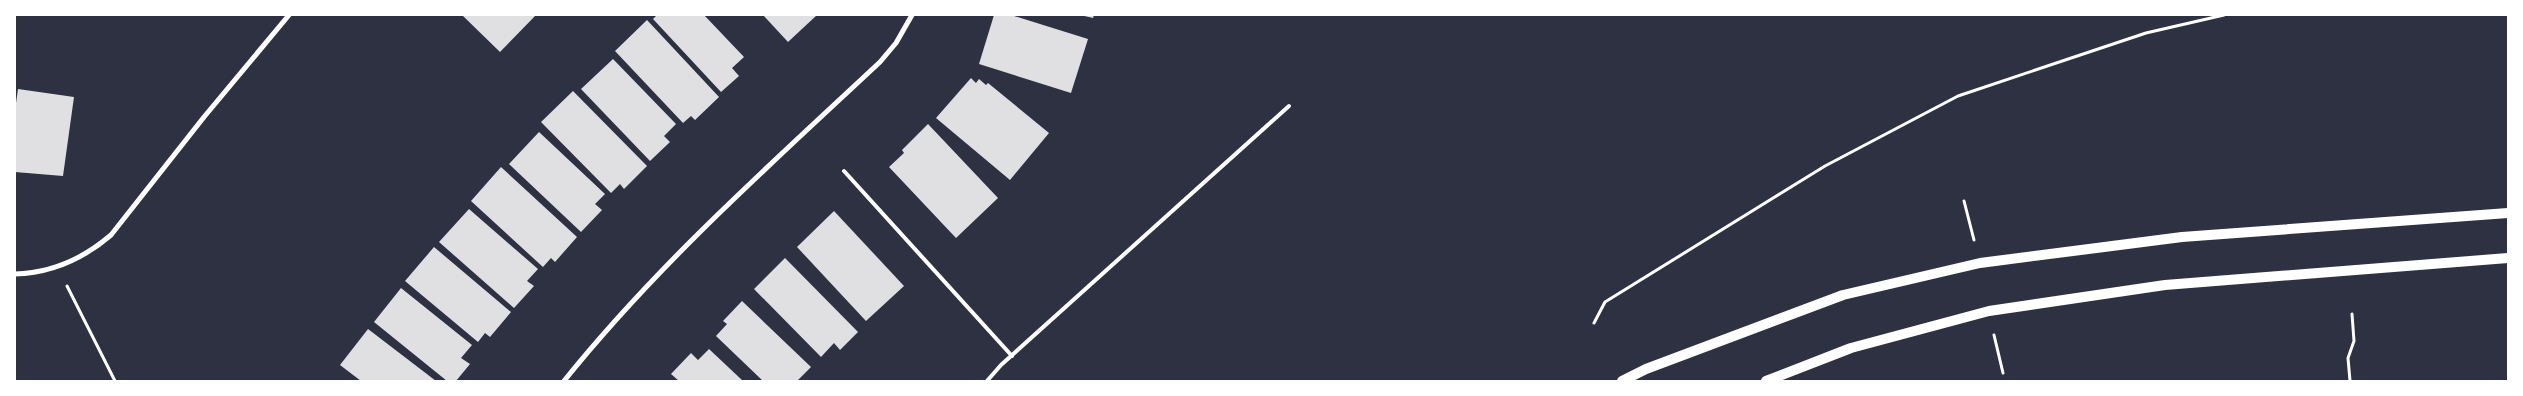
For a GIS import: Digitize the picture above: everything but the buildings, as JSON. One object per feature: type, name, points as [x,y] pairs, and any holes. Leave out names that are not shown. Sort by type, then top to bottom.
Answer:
[{"type":"main road","points":[[1622,381],[1646,369],[1842,295],[1980,263],[2182,238],[2508,213]]},
{"type":"main road","points":[[1766,381],[1851,348],[1989,311],[2165,285],[2508,258]]},
{"type":"street","points":[[15,274],[37,273],[57,267],[95,249],[120,225],[204,117],[289,15]]},
{"type":"street","points":[[564,381],[630,305],[692,240],[880,62],[896,43],[912,15]]},
{"type":"lane","points":[[988,381],[1012,356],[1290,106]]},
{"type":"lane","points":[[844,172],[1012,356]]},
{"type":"path","points":[[2205,15],[2210,18]]},
{"type":"path","points":[[1594,323],[1605,302],[1826,166],[1958,96],[2146,33],[2224,15]]},
{"type":"path","points":[[1964,201],[1980,263]]},
{"type":"path","points":[[57,267],[115,381]]},
{"type":"path","points":[[1989,311],[2003,373]]},
{"type":"path","points":[[2350,381],[2348,358],[2354,341],[2352,314]]}]
